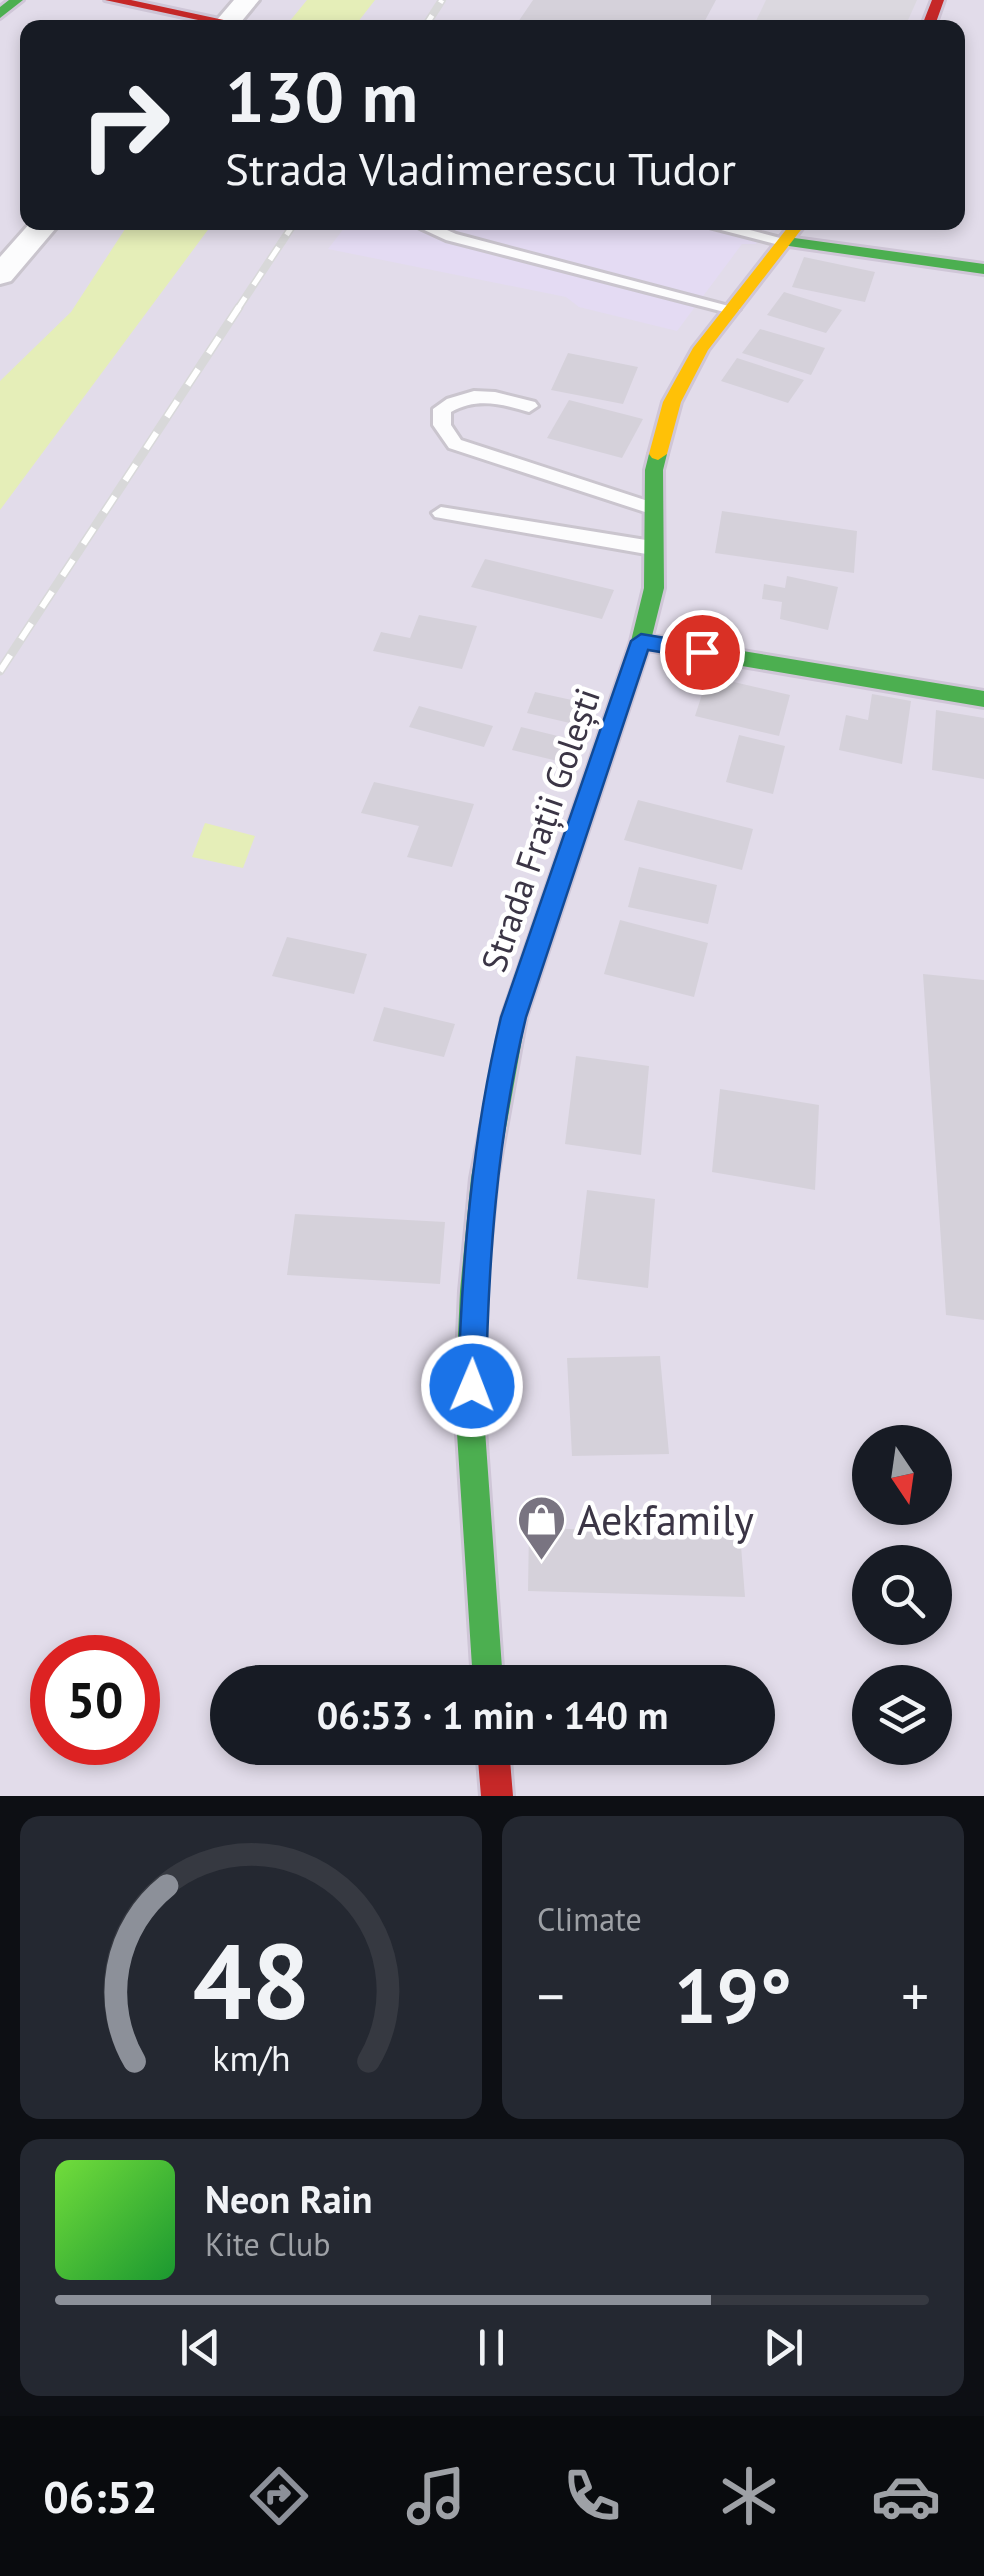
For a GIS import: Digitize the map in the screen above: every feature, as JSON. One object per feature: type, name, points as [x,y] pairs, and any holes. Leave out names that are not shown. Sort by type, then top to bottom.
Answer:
[{"type":"main road","points":[[0,14],[17,0]]},
{"type":"main road","points":[[111,0],[201,20]]},
{"type":"main road","points":[[793,232],[984,269]]},
{"type":"main road","name":"Strada Frații Golești","points":[[487,1665],[470,1452],[474,1286],[499,1078],[514,1017],[641,641],[654,588],[651,508],[658,451],[672,402],[701,348],[793,232]]},
{"type":"main road","points":[[641,641],[984,699]]},
{"type":"main road","points":[[494,1765],[497,1796]]},
{"type":"street","points":[[229,20],[247,0]]},
{"type":"street","points":[[0,275],[41,230]]},
{"type":"lane","points":[[432,230],[451,238],[732,309]]},
{"type":"lane","points":[[529,406],[485,394],[458,398],[442,409],[442,425],[455,444],[651,508]]},
{"type":"lane","points":[[441,513],[652,548]]},
{"type":"shaded area","points":[[0,0],[984,0],[984,1796],[0,1796]]},
{"type":"shaded area","points":[[307,0],[375,0],[359,20],[291,20]]},
{"type":"shaded area","points":[[766,0],[917,0],[908,20],[756,20]]},
{"type":"shaded area","points":[[124,230],[208,230],[0,510],[0,381],[71,312]]},
{"type":"shaded area","points":[[343,230],[765,230],[756,244],[742,244],[677,331],[579,307],[566,297],[328,249]]},
{"type":"shaded area","points":[[205,823],[255,836],[243,868],[192,857]]},
{"type":"building","points":[[533,0],[716,0],[705,20],[519,20]]},
{"type":"building","points":[[804,257],[875,272],[865,302],[792,287]]},
{"type":"building","points":[[784,292],[842,310],[826,333],[767,315]]},
{"type":"building","points":[[760,329],[825,348],[811,375],[742,353]]},
{"type":"building","points":[[568,353],[638,367],[623,404],[551,390]]},
{"type":"building","points":[[737,358],[804,380],[788,403],[721,381]]},
{"type":"building","points":[[569,400],[643,419],[622,458],[547,438]]},
{"type":"building","points":[[722,511],[857,531],[854,573],[715,553]]},
{"type":"building","points":[[485,559],[614,590],[602,619],[471,587]]},
{"type":"building","points":[[787,576],[838,587],[828,630],[780,619],[782,602],[762,599],[764,584],[785,588]]},
{"type":"building","points":[[419,615],[477,626],[462,669],[373,651],[381,632],[410,638]]},
{"type":"building","points":[[708,676],[790,695],[779,736],[695,716]]},
{"type":"building","points":[[535,692],[581,702],[574,724],[527,713]]},
{"type":"building","points":[[872,694],[911,701],[902,764],[839,750],[846,715],[868,720]]},
{"type":"building","points":[[419,706],[493,726],[484,747],[409,727]]},
{"type":"building","points":[[936,710],[984,718],[984,779],[932,770]]},
{"type":"building","points":[[521,727],[578,741],[570,764],[512,750]]},
{"type":"building","points":[[739,735],[785,746],[773,794],[726,782]]},
{"type":"building","points":[[374,782],[474,804],[452,867],[407,857],[419,826],[361,813]]},
{"type":"building","points":[[638,800],[753,829],[742,870],[624,840]]},
{"type":"building","points":[[639,867],[717,885],[708,924],[628,907]]},
{"type":"building","points":[[620,920],[708,943],[694,997],[604,974]]},
{"type":"building","points":[[287,937],[367,954],[354,994],[272,976]]},
{"type":"building","points":[[923,974],[984,980],[984,1320],[946,1315]]},
{"type":"building","points":[[384,1007],[455,1024],[444,1057],[373,1041]]},
{"type":"building","points":[[576,1056],[649,1066],[641,1155],[565,1144]]},
{"type":"building","points":[[720,1089],[819,1105],[815,1190],[712,1172]]},
{"type":"building","points":[[587,1190],[655,1199],[648,1288],[577,1279]]},
{"type":"building","points":[[295,1214],[445,1222],[440,1284],[287,1275]]},
{"type":"building","points":[[660,1356],[669,1454],[572,1456],[567,1358]]},
{"type":"building","points":[[529,1528],[740,1533],[745,1597],[528,1591]]},
{"type":"railway","points":[[429,20],[442,0]]},
{"type":"railway","points":[[237,310],[290,230]]},
{"type":"railway","points":[[0,671],[239,307]]},
{"type":"traffic: fast","points":[[0,14],[17,0]]},
{"type":"traffic: fast","points":[[787,242],[984,269]]},
{"type":"traffic: fast","points":[[487,1665],[469,1402],[473,1291],[484,1178],[514,1017],[641,641],[654,588],[654,470],[658,454]]},
{"type":"traffic: fast","points":[[641,641],[984,699]]},
{"type":"traffic: slow","points":[[658,454],[672,402],[701,348],[794,230]]},
{"type":"traffic: jam","points":[[111,0],[216,20]]},
{"type":"traffic: jam","points":[[930,20],[938,0]]},
{"type":"traffic: jam","points":[[494,1765],[497,1796]]},
{"type":"place","name":"Aekfamily","points":[[542,1562]]},
{"type":"route","points":[[472,1386],[474,1286],[499,1078],[514,1017],[641,641],[702,652]]}]
